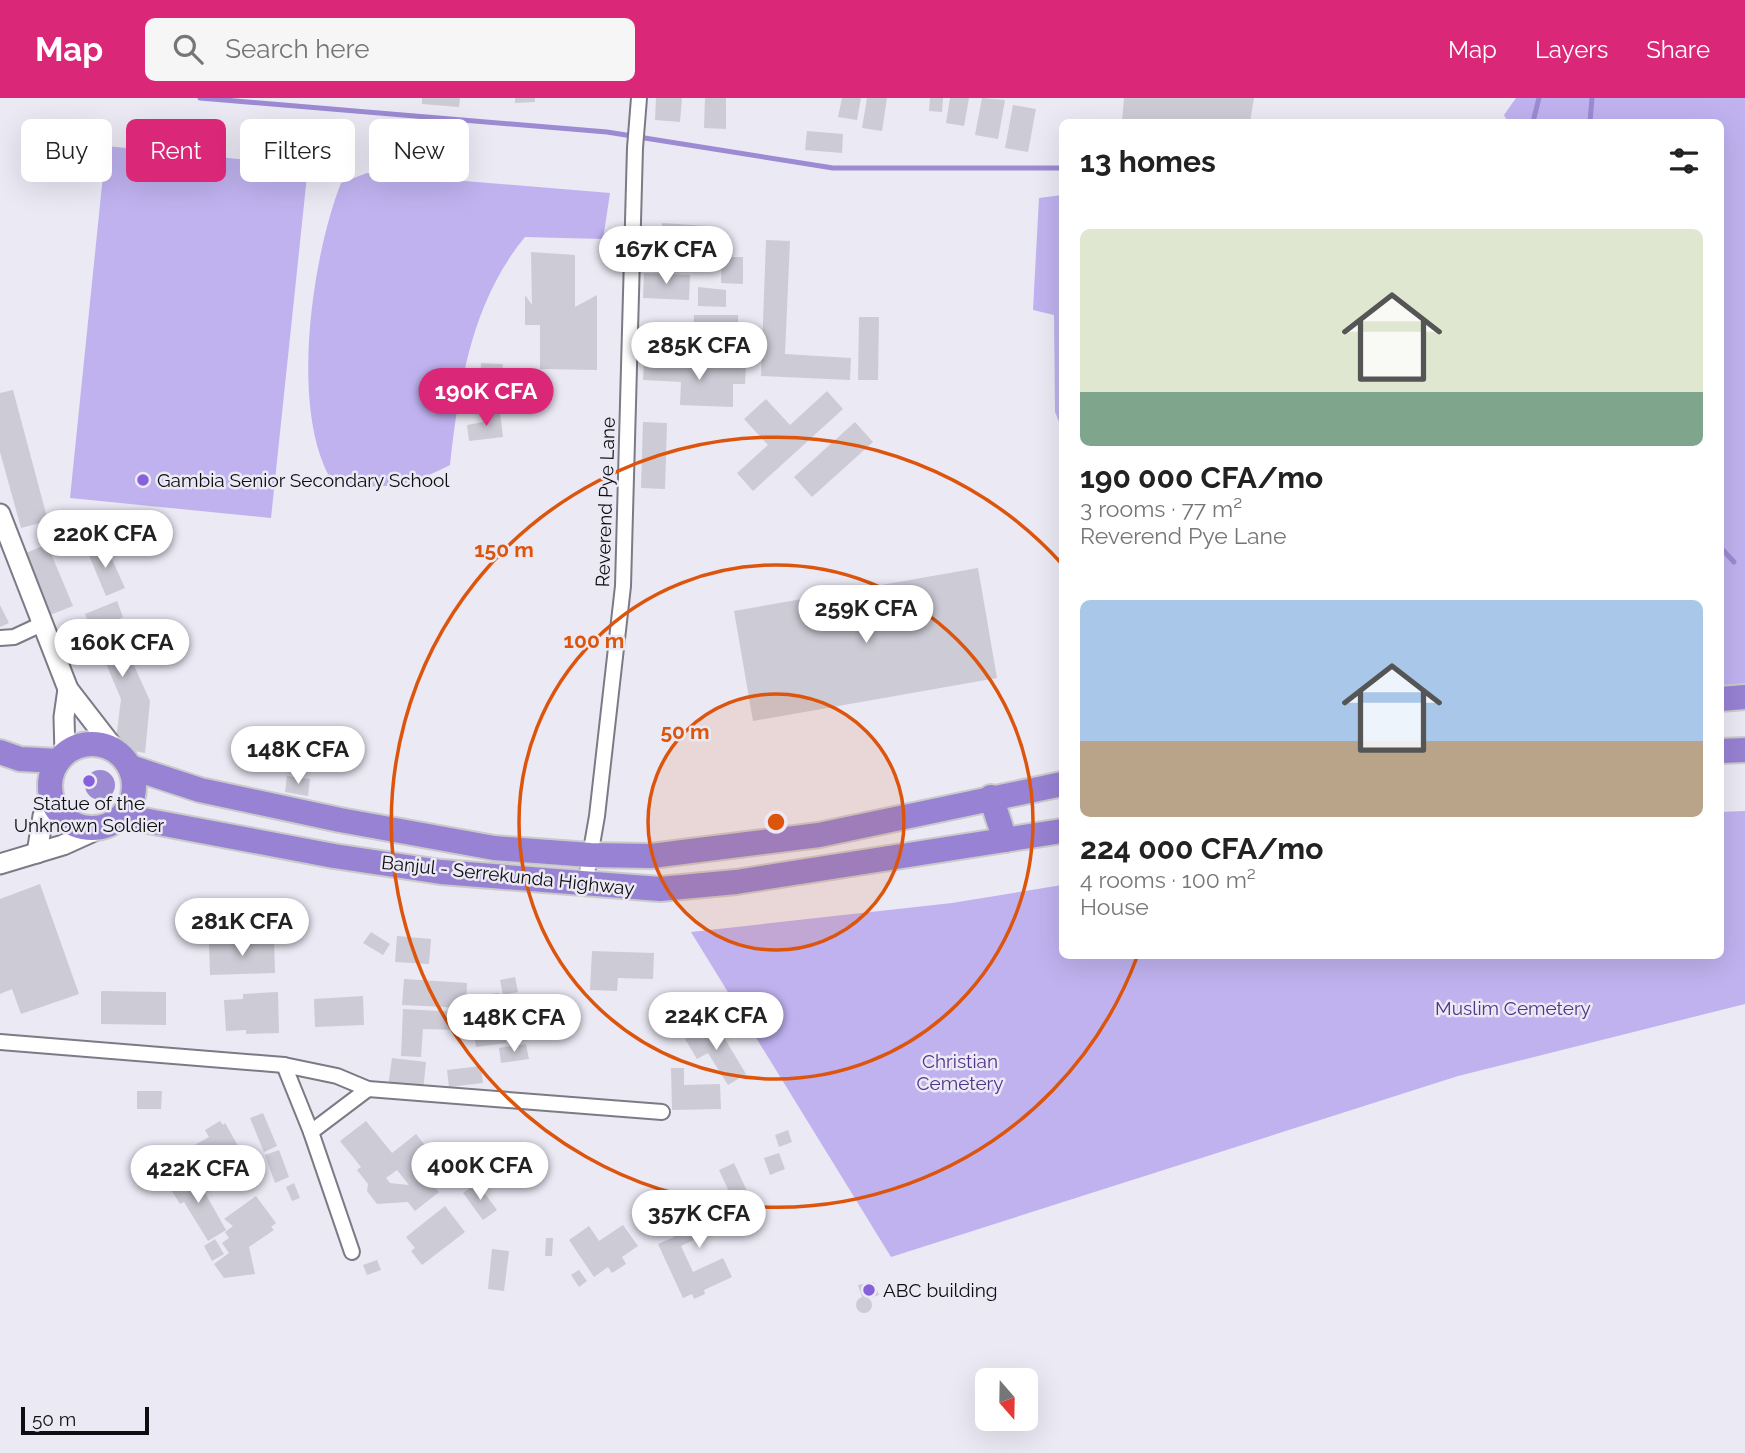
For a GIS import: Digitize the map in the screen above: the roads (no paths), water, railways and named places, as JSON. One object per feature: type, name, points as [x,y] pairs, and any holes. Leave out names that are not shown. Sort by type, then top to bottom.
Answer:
[{"type":"highway","points":[[1724,699],[1745,697]]},
{"type":"highway","points":[[10,755],[38,778],[56,775],[90,744],[123,759],[134,784],[131,801],[113,821],[80,826],[68,821],[56,775]]},
{"type":"highway","points":[[1724,751],[1745,750]]},
{"type":"highway","name":"Banjul - Serrekunda Highway","points":[[123,759],[200,790],[340,820],[494,848],[590,855],[651,856],[819,835],[1059,785]]},
{"type":"highway","points":[[991,797],[1005,840]]},
{"type":"highway","name":"Banjul - Serrekunda Highway","points":[[113,821],[441,872],[660,889],[736,882],[1059,831]]},
{"type":"street","name":"Reverend Pye Lane","points":[[585,885],[623,586],[635,148],[639,98]]},
{"type":"street","points":[[0,514],[68,689],[123,759]]},
{"type":"street","points":[[0,638],[14,636],[42,624]]},
{"type":"street","points":[[37,853],[43,816],[56,775],[68,689]]},
{"type":"street","points":[[0,864],[37,853],[113,821]]},
{"type":"street","points":[[0,1042],[284,1065],[337,1076],[368,1089],[662,1112]]},
{"type":"street","points":[[284,1065],[311,1132],[352,1252]]},
{"type":"street","points":[[311,1132],[368,1089]]},
{"type":"waterway","points":[[200,98],[607,132],[833,168],[1059,168]]},
{"type":"waterway","points":[[1534,119],[1539,98]]},
{"type":"waterway","points":[[1590,119],[1592,98]]},
{"type":"waterway","points":[[1724,551],[1734,562]]},
{"type":"place","name":"Gambia Senior Secondary School","points":[[143,480]]},
{"type":"place","name":"Statue of the Unknown Soldier","points":[[89,781]]},
{"type":"place","name":"ABC building","points":[[869,1290]]},
{"type":"park label","name":"Muslim Cemetery","points":[[1513,1008]]},
{"type":"park label","name":"Christian Cemetery","points":[[960,1072]]}]
